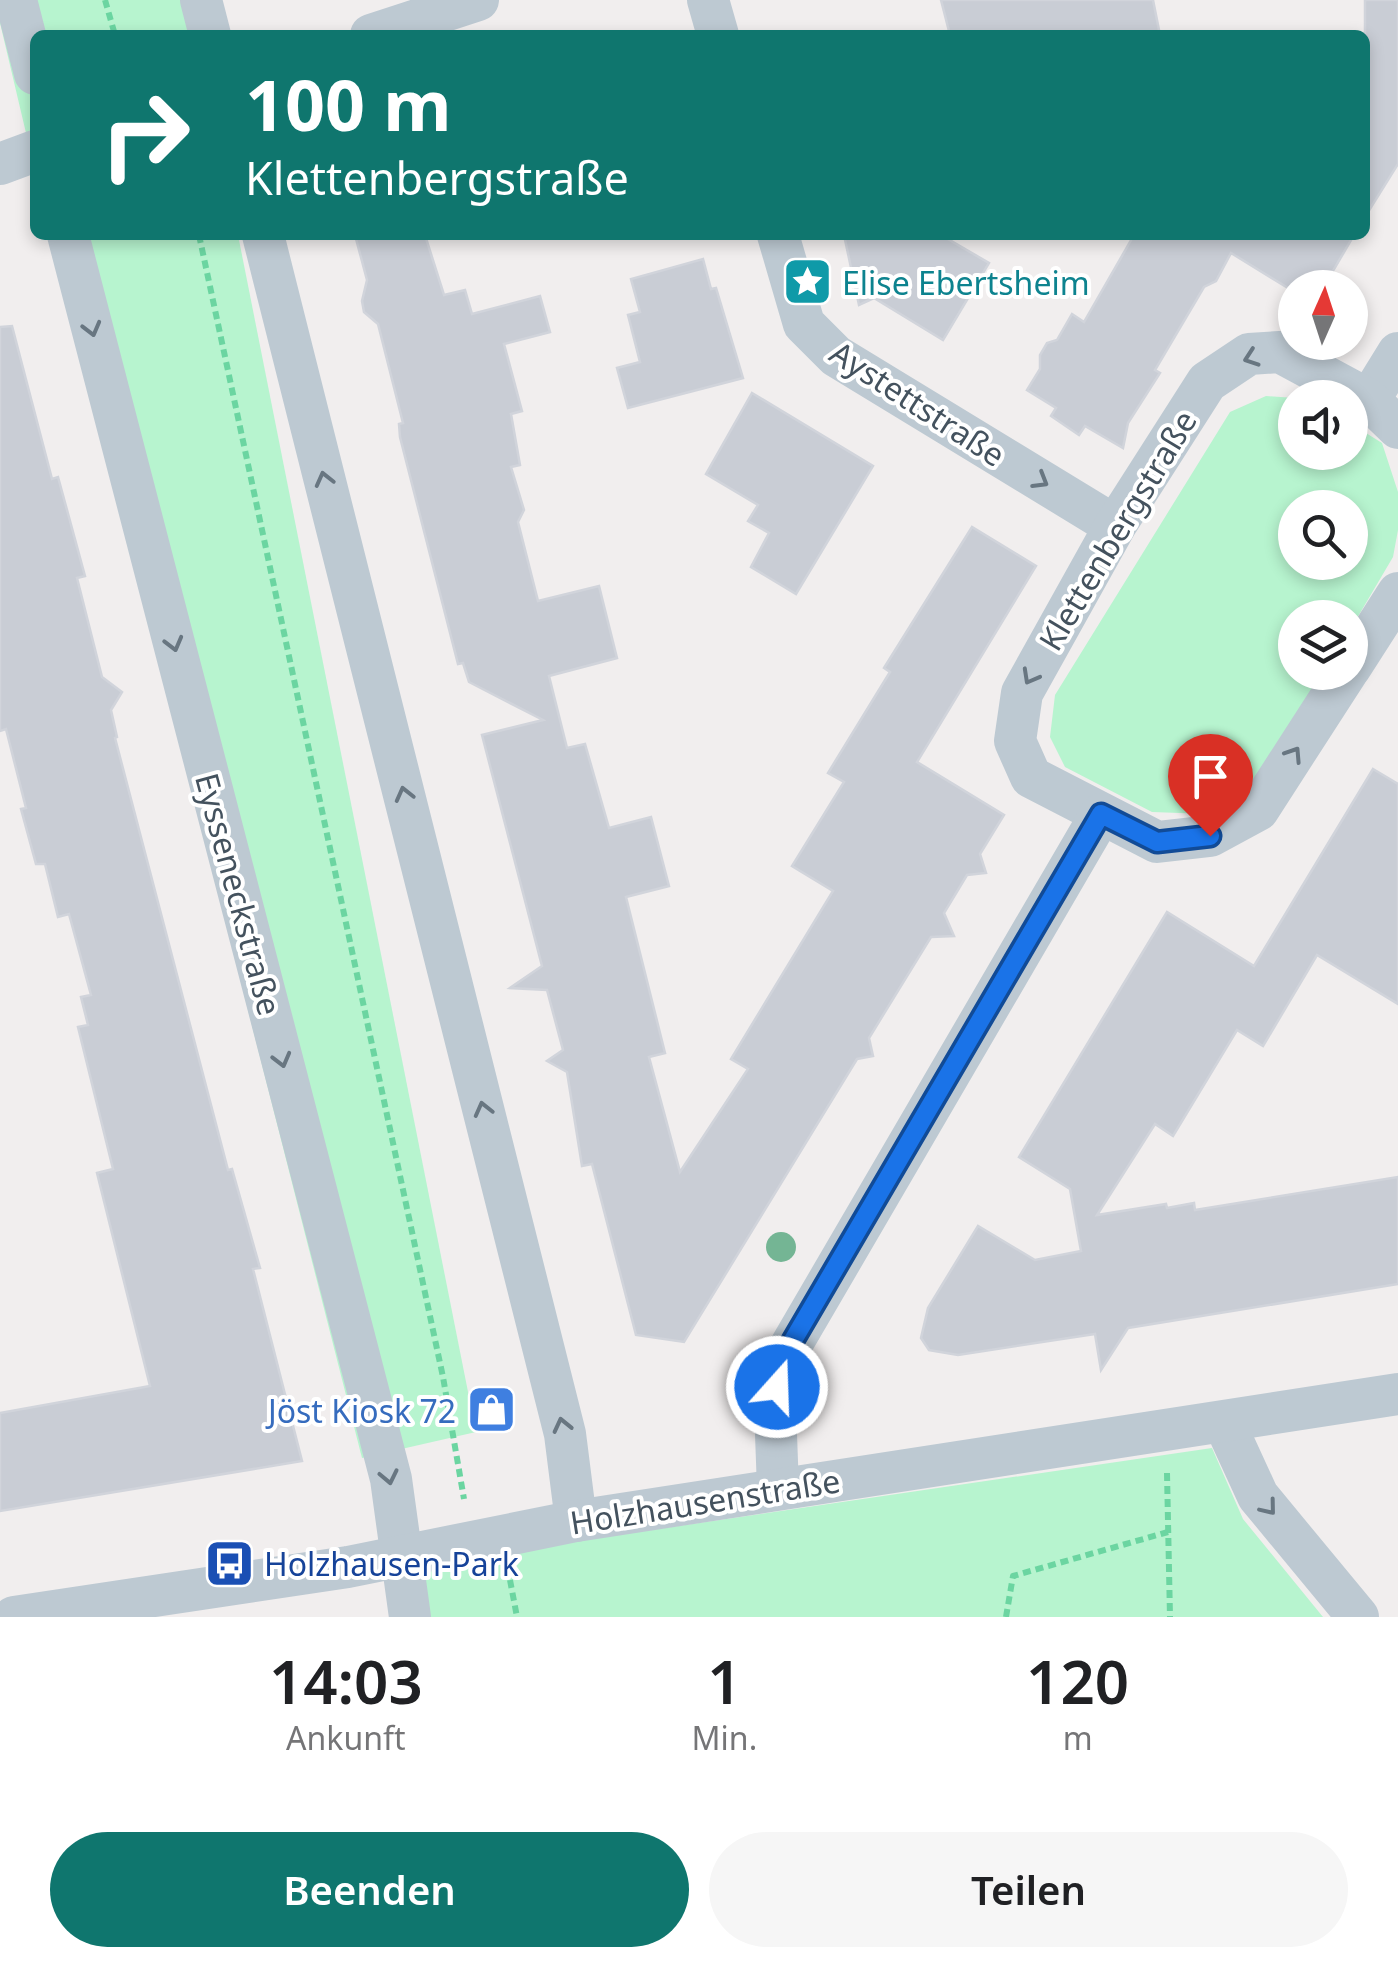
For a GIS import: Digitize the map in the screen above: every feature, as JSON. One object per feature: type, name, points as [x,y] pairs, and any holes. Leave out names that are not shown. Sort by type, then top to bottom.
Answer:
[{"type":"street","points":[[16,0],[30,55]]},
{"type":"street","points":[[200,0],[209,30]]},
{"type":"street","points":[[386,30],[478,0]]},
{"type":"street","points":[[708,0],[717,30]]},
{"type":"street","points":[[0,164],[30,153]]},
{"type":"street","name":"Eysseneckstraße","points":[[69,240],[386,1460],[410,1617]]},
{"type":"street","points":[[264,240],[564,1434],[576,1521]]},
{"type":"street","name":"Aystettstraße","points":[[779,240],[804,324],[836,356],[1114,526]]},
{"type":"street","name":"Klettenbergstraße","points":[[1335,690],[1258,810],[1210,836],[1157,842],[1031,776],[1015,740],[1022,693],[1114,526],[1207,382],[1248,354],[1280,352],[1384,414],[1398,354]]},
{"type":"street","name":"Klettenbergstraße","points":[[1368,639],[1398,593]]},
{"type":"street","points":[[778,1489],[778,1366],[1101,814]]},
{"type":"street","name":"Holzhausenstraße","points":[[14,1617],[348,1567],[576,1521],[1398,1394]]},
{"type":"street","points":[[1224,1422],[1258,1496],[1358,1617]]},
{"type":"path","points":[[105,0],[114,30]]},
{"type":"path","points":[[200,240],[443,1377],[471,1540]]},
{"type":"path","points":[[1166,1469],[1170,1617]]},
{"type":"path","points":[[1006,1617],[1013,1576],[1168,1532]]},
{"type":"green space","points":[[0,0],[184,0],[193,30],[30,30],[30,150],[0,23]]},
{"type":"green space","points":[[52,240],[239,240],[476,1432],[362,1458]]},
{"type":"green space","points":[[1266,396],[1278,397],[1278,470],[1368,470],[1368,434],[1382,443],[1398,492],[1393,557],[1368,600],[1278,600],[1278,690],[1314,690],[1251,795],[1207,814],[1152,812],[1065,767],[1050,737],[1055,695],[1230,412]]},
{"type":"green space","points":[[1212,1448],[1243,1519],[1323,1617],[408,1617],[398,1567]]},
{"type":"building","points":[[941,0],[1153,0],[1159,30],[949,30]]},
{"type":"building","points":[[1365,0],[1398,0],[1398,164],[1370,209],[1370,30],[1365,30]]},
{"type":"building","points":[[356,240],[427,240],[444,295],[465,290],[472,314],[540,296],[550,332],[504,344],[522,411],[511,414],[520,465],[511,467],[524,510],[518,522],[538,601],[599,586],[617,658],[549,676],[567,748],[585,744],[609,828],[651,817],[669,886],[626,897],[665,1053],[649,1057],[680,1172],[748,1069],[731,1059],[833,891],[792,866],[844,782],[828,773],[890,672],[884,668],[972,527],[1036,566],[917,762],[1004,815],[980,854],[986,873],[967,875],[944,913],[954,936],[931,937],[869,1038],[873,1056],[857,1059],[684,1342],[636,1335],[592,1164],[582,1166],[567,1072],[547,1061],[563,1050],[547,990],[510,988],[542,966],[482,735],[543,720],[469,682],[463,663],[458,664],[400,437],[399,424],[403,423],[378,324],[364,312],[362,301],[367,280]]},
{"type":"building","points":[[845,240],[950,240],[989,263],[943,340],[874,298],[859,305]]},
{"type":"building","points":[[1131,240],[1351,240],[1334,270],[1278,270],[1278,282],[1231,253],[1216,281],[1204,287],[1155,370],[1160,373],[1128,423],[1123,448],[1085,426],[1079,435],[1051,416],[1056,408],[1027,390],[1040,369],[1040,355],[1047,343],[1057,340],[1072,314],[1084,322]]},
{"type":"building","points":[[703,259],[711,289],[716,288],[743,378],[628,408],[617,368],[640,362],[628,315],[640,312],[631,279]]},
{"type":"building","points":[[12,326],[52,479],[58,477],[85,576],[77,578],[102,677],[122,692],[111,710],[115,738],[228,1170],[232,1169],[260,1268],[253,1269],[302,1461],[0,1511],[0,1413],[150,1386],[97,1173],[113,1169],[78,1027],[88,1025],[81,997],[91,995],[69,914],[58,917],[45,864],[36,864],[6,729],[0,731],[0,327]]},
{"type":"building","points":[[752,393],[873,466],[796,594],[751,567],[769,533],[748,521],[758,505],[706,474]]},
{"type":"building","points":[[1373,769],[1398,784],[1398,1004],[1317,955],[1263,1046],[1237,1030],[1173,1136],[1155,1124],[1097,1215],[1166,1204],[1167,1208],[1194,1203],[1195,1210],[1398,1177],[1398,1284],[1128,1328],[1101,1370],[1095,1334],[958,1355],[929,1350],[921,1338],[928,1308],[978,1226],[1035,1260],[1081,1251],[1070,1189],[1019,1157],[1167,912],[1254,966]]},
{"type":"place","name":"Elise Ebertsheim","points":[[807,282]]},
{"type":"place","name":"Jöst Kiosk 72","points":[[491,1410]]},
{"type":"place","name":"Holzhausen-Park","points":[[229,1563]]},
{"type":"route","points":[[777,1387],[778,1366],[1101,814],[1157,842],[1210,836]]}]
